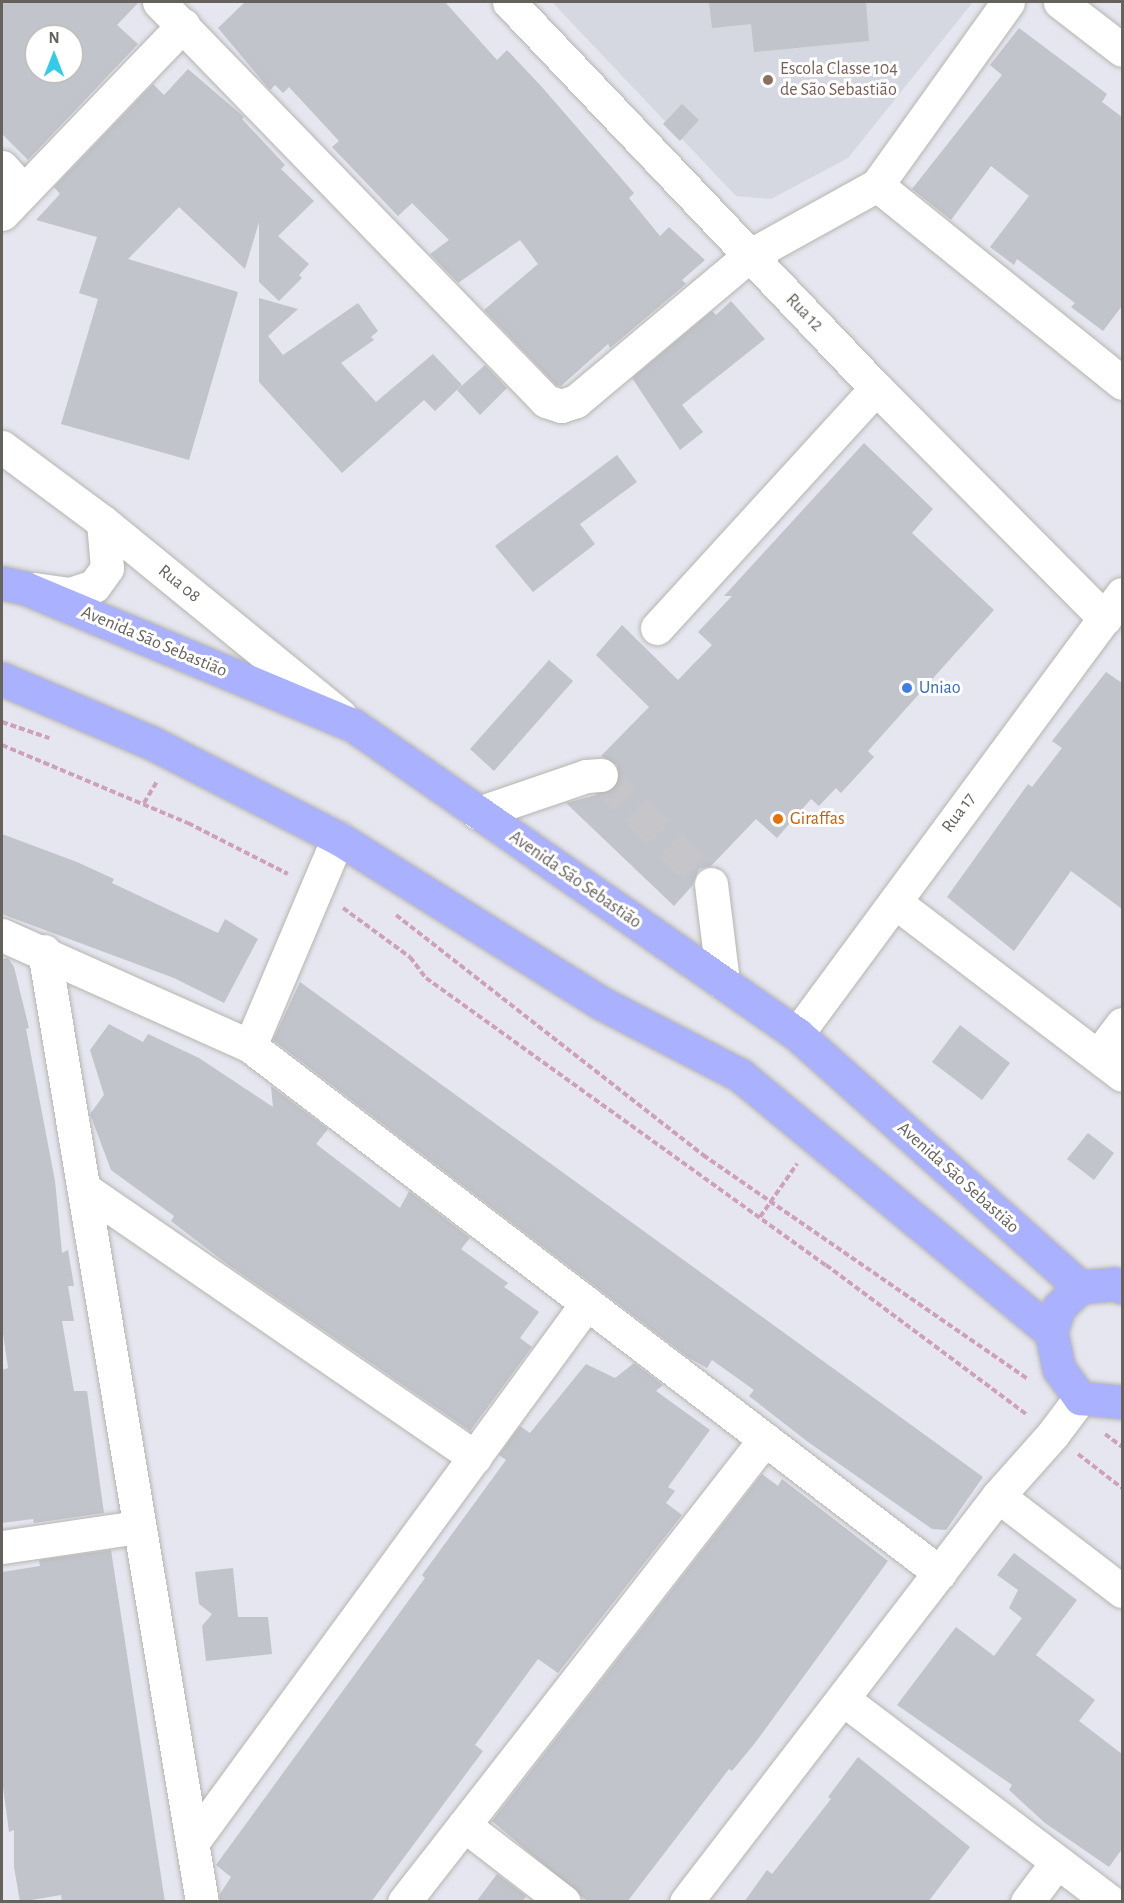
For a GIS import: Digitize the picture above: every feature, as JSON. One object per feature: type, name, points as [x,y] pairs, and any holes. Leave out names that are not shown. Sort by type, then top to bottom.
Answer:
[{"type":"main road","name":"Avenida São Sebastião","points":[[13,585],[353,725],[797,1034],[1080,1287]]},
{"type":"main road","points":[[2,679],[152,743],[338,838],[601,1003],[740,1075],[1051,1332]]},
{"type":"main road","points":[[1122,1287],[1114,1284],[1080,1287],[1059,1307],[1051,1332],[1059,1369],[1076,1403],[1122,1402]]},
{"type":"street","points":[[159,2],[546,401],[561,406],[576,401],[749,256],[877,185],[1008,2]]},
{"type":"street","name":"Rua 12","points":[[509,2],[876,388],[1114,607]]},
{"type":"street","points":[[1060,2],[1122,50]]},
{"type":"street","points":[[2,214],[12,178],[183,25]]},
{"type":"street","points":[[877,185],[1122,383]]},
{"type":"street","points":[[657,628],[876,388]]},
{"type":"street","name":"Rua 08","points":[[2,447],[103,522],[353,725]]},
{"type":"street","points":[[13,585],[70,594],[94,586],[107,568],[103,522]]},
{"type":"street","name":"Rua 17","points":[[797,1034],[1114,607]]},
{"type":"street","points":[[478,813],[586,776],[601,776]]},
{"type":"street","points":[[250,1046],[338,838]]},
{"type":"street","points":[[711,884],[723,982]]},
{"type":"street","points":[[895,902],[1110,1066],[1122,1024]]},
{"type":"street","points":[[2,935],[44,951],[250,1046],[940,1573]]},
{"type":"street","points":[[44,951],[86,1190],[138,1527],[202,1902]]},
{"type":"street","points":[[86,1190],[475,1457]]},
{"type":"street","points":[[192,1843],[587,1304]]},
{"type":"street","points":[[686,1902],[998,1496],[1053,1434],[1076,1403]]},
{"type":"street","points":[[404,1902],[765,1439]]},
{"type":"street","points":[[998,1496],[1122,1591]]},
{"type":"street","points":[[2,1547],[138,1527]]},
{"type":"street","points":[[843,1699],[1110,1902]]},
{"type":"street","points":[[464,1825],[564,1902]]},
{"type":"street","points":[[1027,1902],[1057,1862]]},
{"type":"path","points":[[2,745],[144,803],[317,889],[410,957],[426,978],[760,1217],[1053,1434],[1122,1488]]},
{"type":"path","points":[[144,803],[157,781]]},
{"type":"path","points":[[393,913],[461,969],[770,1202],[1076,1403],[1122,1447]]},
{"type":"path","points":[[760,1217],[816,1138]]},
{"type":"shaded area","name":"Escola Classe 104 de São Sebastião","points":[[552,2],[973,2],[848,158],[771,199],[736,196]]},
{"type":"building","points":[[2,2],[139,2],[117,25],[138,44],[28,160],[2,134]]},
{"type":"building","points":[[245,2],[445,2],[497,60],[507,50],[541,86],[634,193],[629,198],[660,236],[669,227],[705,260],[682,280],[686,284],[610,348],[608,344],[561,386],[556,385],[484,310],[538,264],[520,240],[458,283],[430,254],[449,240],[412,203],[398,216],[332,147],[339,141],[289,87],[283,93],[275,85],[270,90],[218,28]]},
{"type":"building","points":[[709,2],[866,2],[869,41],[754,52],[751,24],[712,28]]},
{"type":"building","points":[[1019,28],[1107,94],[1102,102],[1122,117],[1122,306],[1103,331],[1071,307],[1075,303],[1017,259],[1014,265],[990,247],[1029,196],[991,166],[951,220],[912,189],[1002,75],[990,65]]},
{"type":"building","points":[[188,69],[244,117],[242,119],[285,165],[281,169],[314,201],[278,236],[309,264],[299,275],[302,278],[279,301],[259,282],[259,222],[245,269],[179,207],[128,259],[238,292],[189,460],[61,424],[98,299],[79,293],[97,237],[36,220],[60,194],[54,187],[153,84],[164,95]]},
{"type":"building","points":[[682,104],[699,120],[680,141],[663,124]]},
{"type":"building","points":[[259,298],[298,309],[268,336],[283,355],[358,303],[378,331],[371,337],[374,340],[341,363],[376,402],[433,354],[462,385],[435,411],[424,400],[342,473],[259,382]]},
{"type":"building","points":[[731,301],[765,339],[682,405],[703,432],[680,450],[632,378],[712,311],[716,315]]},
{"type":"building","points":[[485,365],[507,388],[480,415],[457,390]]},
{"type":"building","points":[[864,443],[933,509],[912,533],[994,610],[868,751],[874,757],[841,793],[836,788],[819,806],[811,799],[777,838],[756,819],[711,866],[699,869],[692,886],[674,906],[566,803],[611,791],[618,784],[617,765],[601,756],[649,707],[596,655],[622,625],[678,680],[712,645],[698,632],[732,596],[724,596]]},
{"type":"building","points":[[617,455],[637,482],[580,524],[595,544],[533,592],[495,546]]},
{"type":"building","points":[[549,660],[573,681],[494,771],[470,749]]},
{"type":"building","points":[[1106,672],[1122,683],[1122,909],[1071,871],[1014,951],[947,897],[1028,784],[1032,787],[1062,748],[1052,741]]},
{"type":"building","points":[[2,834],[77,862],[114,879],[112,883],[218,933],[225,919],[258,939],[224,1003],[174,978],[2,914]]},
{"type":"building","points":[[8,958],[14,967],[29,1028],[26,1029],[55,1181],[62,1253],[68,1250],[74,1286],[68,1286],[74,1321],[62,1321],[74,1391],[87,1391],[104,1513],[34,1523],[33,1519],[2,1523],[2,1370],[8,1368],[2,1327],[2,959]]},
{"type":"building","points":[[300,982],[983,1477],[946,1530],[932,1529],[808,1442],[749,1396],[754,1390],[712,1360],[707,1368],[689,1358],[273,1040]]},
{"type":"building","points":[[109,1024],[143,1042],[148,1034],[199,1058],[273,1107],[271,1086],[328,1129],[316,1144],[400,1208],[409,1191],[470,1238],[461,1249],[508,1283],[504,1287],[539,1312],[520,1338],[532,1347],[470,1431],[227,1264],[171,1221],[174,1216],[111,1170],[90,1114],[104,1095],[90,1050]]},
{"type":"building","points":[[960,1025],[1010,1063],[982,1100],[932,1062]]},
{"type":"building","points":[[1088,1133],[1114,1153],[1094,1180],[1067,1159]]},
{"type":"building","points":[[634,1363],[663,1385],[656,1391],[710,1430],[668,1487],[675,1491],[666,1503],[682,1515],[558,1673],[538,1659],[475,1745],[483,1751],[371,1902],[220,1902],[220,1894],[231,1877],[216,1865],[425,1578],[422,1575],[506,1460],[499,1455],[520,1426],[530,1433],[586,1364],[615,1378]]},
{"type":"building","points":[[762,1474],[778,1486],[782,1479],[888,1561],[755,1743],[732,1771],[729,1769],[627,1902],[588,1902],[492,1821]]},
{"type":"building","points":[[111,1550],[165,1902],[62,1902],[61,1895],[20,1902],[14,1867],[14,1830],[9,1832],[2,1779],[2,1572],[40,1566],[39,1560]]},
{"type":"building","points":[[1014,1553],[1077,1600],[1036,1655],[1095,1700],[1079,1721],[1122,1754],[1122,1849],[1109,1867],[1045,1823],[1009,1790],[1012,1785],[897,1705],[956,1627],[994,1656],[1022,1618],[1009,1608],[1018,1590],[997,1575]]},
{"type":"building","points":[[233,1568],[238,1617],[268,1617],[272,1654],[206,1661],[202,1626],[212,1614],[199,1604],[195,1572]]},
{"type":"building","points":[[858,1757],[970,1847],[928,1902],[744,1902],[767,1870],[772,1874],[831,1799],[828,1797]]},
{"type":"building","points":[[497,1874],[526,1896],[522,1902],[476,1902]]},
{"type":"tunnel","points":[[601,775],[711,884]]},
{"type":"place","name":"Escola Classe 104 de São Sebastião","points":[[768,80]]},
{"type":"place","name":"Uniao","points":[[907,688]]},
{"type":"place","name":"Giraffas","points":[[778,819]]}]
